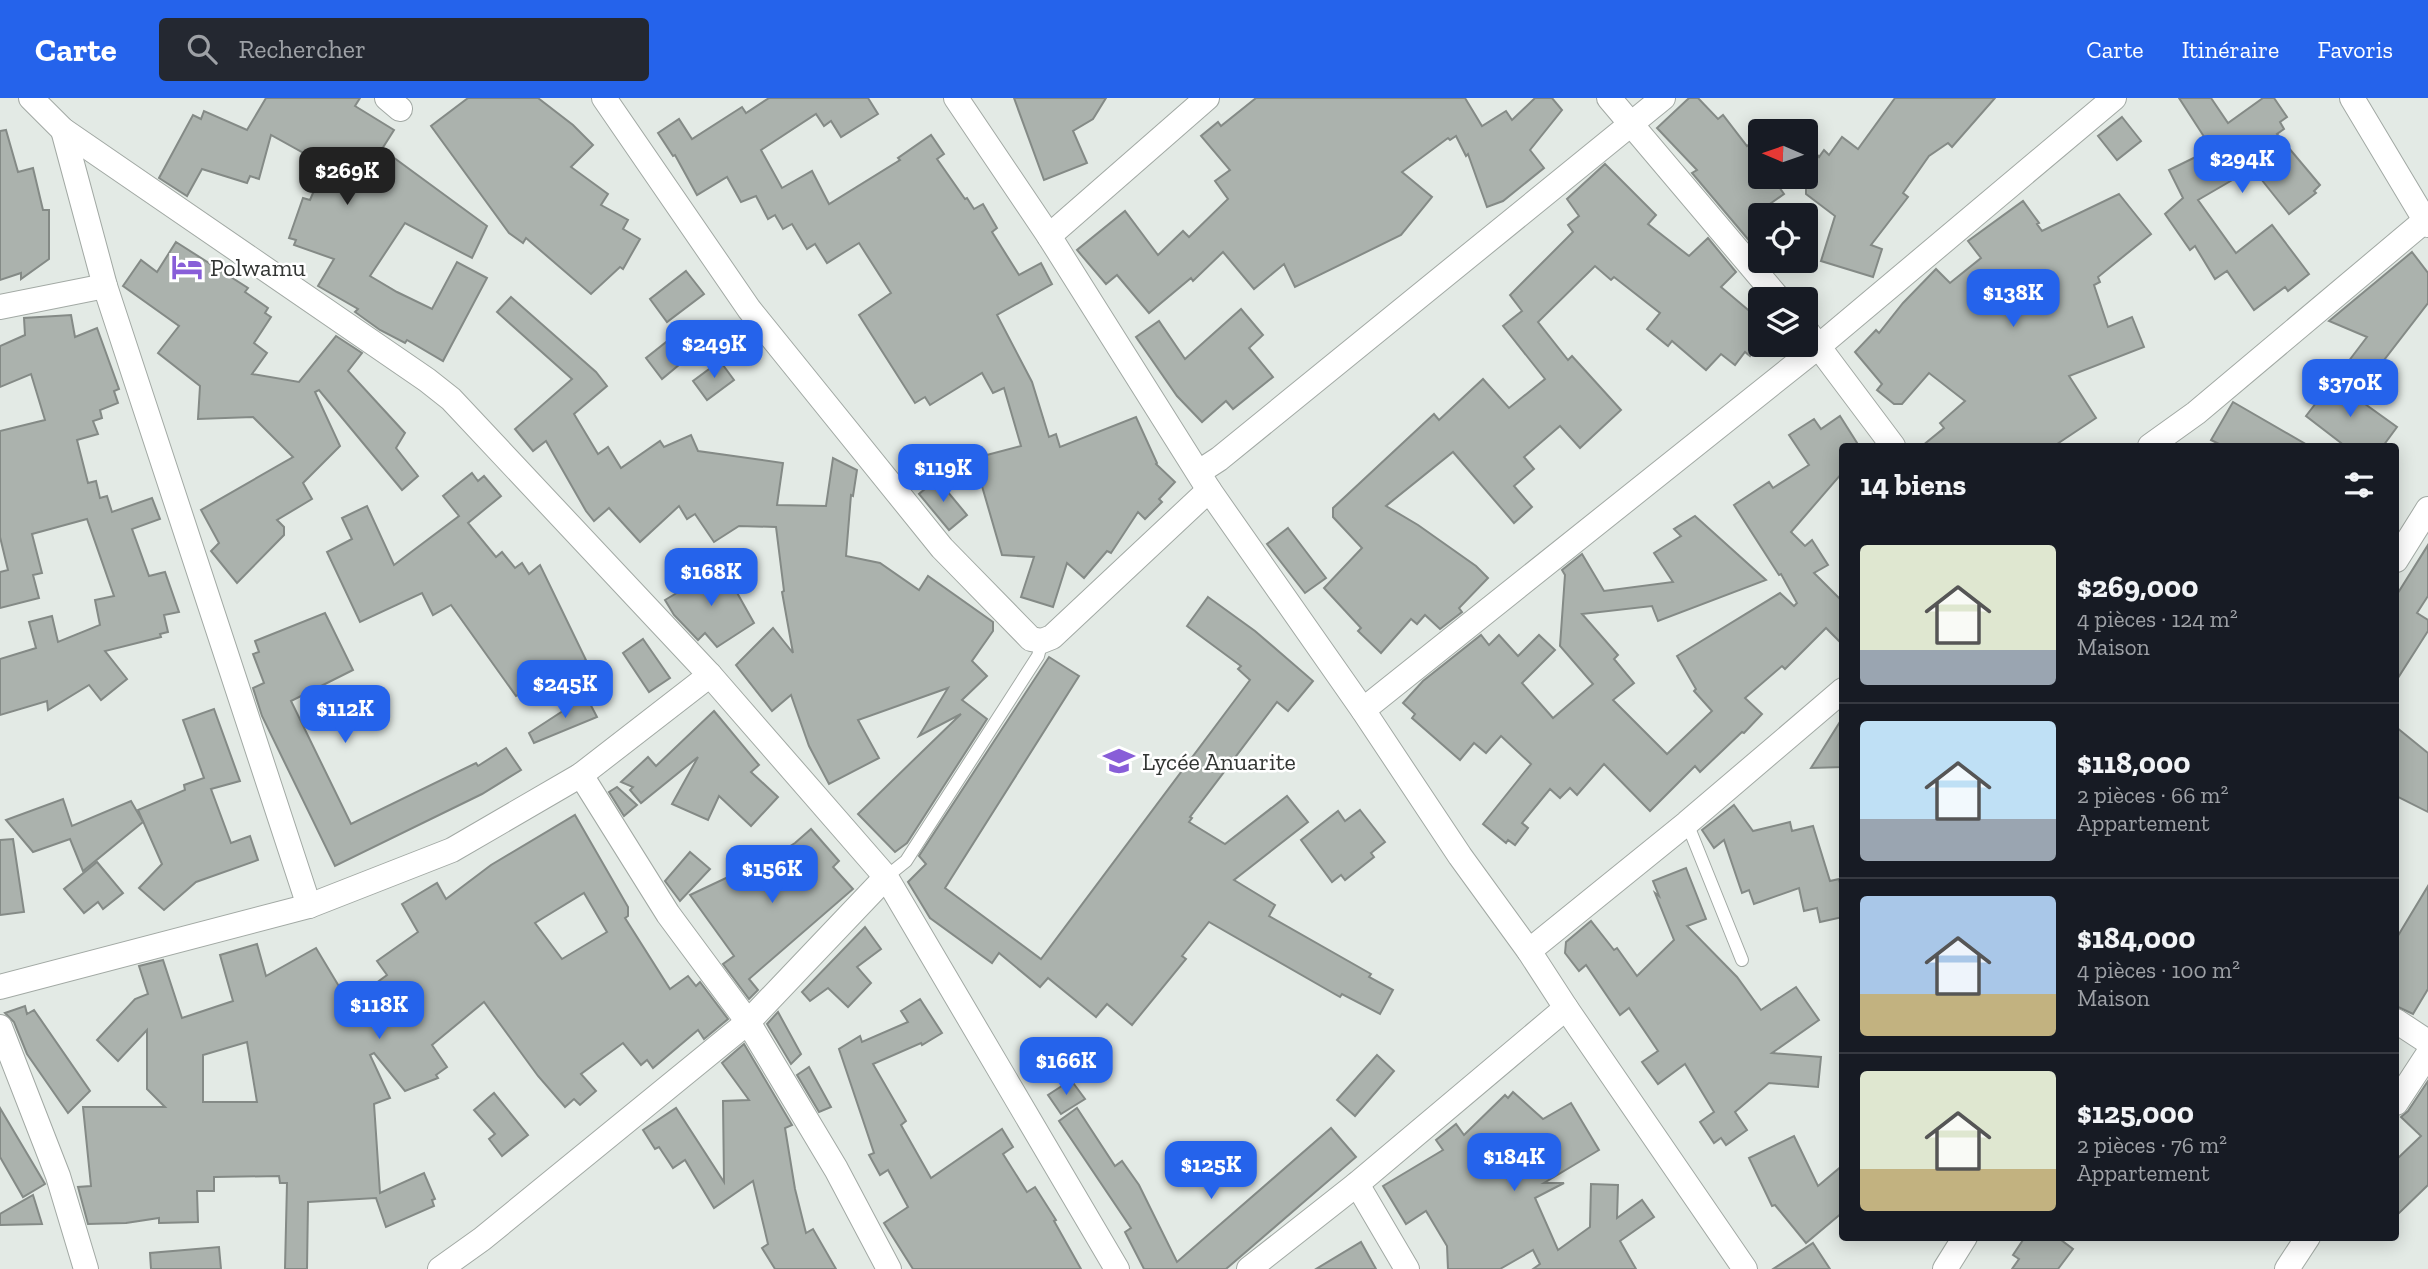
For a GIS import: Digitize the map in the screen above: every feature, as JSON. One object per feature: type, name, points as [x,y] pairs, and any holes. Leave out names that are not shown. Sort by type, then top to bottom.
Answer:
[{"type":"street","points":[[31,98],[63,130],[452,399],[710,675],[886,877],[1117,1269]]},
{"type":"street","points":[[604,98],[749,309],[942,548],[1031,639],[1042,641],[1052,638],[1204,481],[1219,459],[1663,98]]},
{"type":"street","points":[[956,98],[1049,236],[1204,481],[1745,1269]]},
{"type":"street","points":[[1049,236],[1206,98]]},
{"type":"street","points":[[1609,98],[1769,287]]},
{"type":"street","points":[[1818,334],[2113,98]]},
{"type":"street","points":[[2154,443],[2196,413],[2427,221],[2352,98]]},
{"type":"street","points":[[63,130],[106,286],[309,906]]},
{"type":"street","points":[[0,307],[106,286]]},
{"type":"street","points":[[1818,345],[1891,443]]},
{"type":"street","points":[[1363,710],[1790,357]]},
{"type":"street","points":[[2399,555],[2428,509]]},
{"type":"street","points":[[0,987],[309,906],[452,850],[581,775],[710,675]]},
{"type":"street","points":[[1529,951],[1687,823],[1839,693]]},
{"type":"street","points":[[581,775],[667,914],[748,1023],[836,1168],[889,1269]]},
{"type":"street","points":[[440,1269],[482,1239],[748,1023],[886,877]]},
{"type":"street","points":[[1249,1269],[1357,1184],[1566,1009]]},
{"type":"street","points":[[2399,1023],[2428,1042]]},
{"type":"street","points":[[0,1027],[58,1176],[86,1269]]},
{"type":"street","points":[[2399,1098],[2428,1054]]},
{"type":"street","points":[[1357,1184],[1408,1269]]},
{"type":"street","points":[[1945,1269],[1962,1241]]},
{"type":"street","points":[[2287,1269],[2305,1241]]},
{"type":"lane","points":[[886,877],[906,860],[1038,656],[1042,641]]},
{"type":"lane","points":[[1687,823],[1742,960]]},
{"type":"building","points":[[266,98],[360,98],[355,106],[394,130],[382,149],[487,226],[472,258],[405,223],[370,276],[432,309],[457,262],[487,278],[443,361],[407,340],[405,343],[380,330],[355,312],[358,309],[318,286],[334,259],[294,245],[296,240],[289,238],[303,198],[310,200],[325,165],[271,135],[259,179],[250,176],[247,183],[202,169],[187,196],[159,178],[193,115],[201,119],[204,111],[247,130]]},
{"type":"building","points":[[468,98],[538,98],[573,125],[593,145],[571,167],[608,194],[601,205],[628,220],[623,229],[640,239],[623,269],[620,267],[591,294],[526,238],[523,243],[509,233],[431,126]]},
{"type":"building","points":[[769,98],[868,98],[878,114],[841,137],[831,121],[824,126],[816,114],[761,150],[782,188],[812,171],[829,204],[900,160],[898,158],[931,135],[944,154],[937,159],[974,209],[983,204],[997,228],[992,232],[1019,275],[1041,263],[1052,284],[997,315],[1032,382],[1049,437],[1056,434],[1060,447],[1136,417],[1156,464],[1175,482],[1159,499],[1162,502],[1145,519],[1138,512],[1111,553],[1107,551],[1084,578],[1067,563],[1053,607],[1021,597],[1034,557],[1002,555],[977,469],[986,467],[983,456],[1021,446],[1004,388],[993,393],[982,373],[930,405],[925,397],[915,403],[859,315],[891,293],[859,243],[827,263],[815,244],[807,249],[792,224],[783,229],[775,215],[768,219],[756,196],[741,202],[727,177],[697,195],[675,155],[673,156],[658,133],[679,119],[692,139],[742,107],[746,113]]},
{"type":"building","points":[[1014,98],[1106,98],[1093,119],[1073,131],[1087,163],[1044,180]]},
{"type":"building","points":[[1256,98],[1465,98],[1482,126],[1506,111],[1512,120],[1535,98],[1552,98],[1562,110],[1530,150],[1544,168],[1503,201],[1487,207],[1468,154],[1466,156],[1456,136],[1450,140],[1448,138],[1402,172],[1432,197],[1401,235],[1295,287],[1284,264],[1254,289],[1223,252],[1193,281],[1191,278],[1149,313],[1117,275],[1106,284],[1077,250],[1125,211],[1158,255],[1183,231],[1189,237],[1228,199],[1215,181],[1230,170],[1201,136],[1218,122],[1221,126]]},
{"type":"building","points":[[1689,98],[1698,98],[1718,119],[1723,115],[1748,145],[1748,189],[1780,189],[1784,194],[1771,203],[1748,203],[1748,239],[1692,173],[1697,170],[1657,128]]},
{"type":"building","points":[[1895,98],[1995,98],[1952,147],[1948,143],[1929,156],[1903,193],[1908,197],[1871,245],[1882,249],[1873,277],[1821,261],[1835,216],[1806,194],[1806,189],[1818,189],[1818,156],[1824,150],[1829,155],[1842,137],[1858,149]]},
{"type":"building","points":[[2179,98],[2211,98],[2228,123],[2263,98],[2274,98],[2287,117],[2280,122],[2284,129],[2277,134],[2320,185],[2314,191],[2316,193],[2289,214],[2257,174],[2246,182],[2241,175],[2198,200],[2236,253],[2272,225],[2309,274],[2288,291],[2285,287],[2254,310],[2227,271],[2215,279],[2195,246],[2190,250],[2165,214],[2183,198],[2169,170],[2212,149]]},
{"type":"building","points":[[2122,117],[2141,141],[2117,160],[2098,136]]},
{"type":"building","points":[[6,130],[18,172],[33,168],[43,210],[49,210],[49,259],[21,279],[21,273],[0,280],[0,131]]},
{"type":"building","points":[[1605,164],[1656,215],[1648,224],[1689,256],[1708,238],[1736,272],[1721,287],[1748,310],[1748,354],[1745,352],[1735,365],[1721,354],[1706,370],[1672,341],[1668,346],[1647,329],[1660,313],[1614,277],[1611,280],[1595,266],[1538,322],[1568,360],[1572,356],[1621,410],[1580,448],[1560,426],[1524,457],[1534,469],[1514,486],[1532,507],[1514,523],[1453,452],[1386,506],[1418,525],[1476,566],[1488,578],[1459,608],[1462,612],[1440,629],[1425,615],[1417,624],[1411,619],[1381,653],[1358,631],[1361,628],[1324,588],[1362,548],[1333,517],[1333,508],[1434,414],[1439,420],[1483,379],[1509,408],[1545,379],[1503,326],[1522,311],[1510,295],[1573,232],[1568,225],[1579,216],[1567,199]]},
{"type":"building","points":[[2119,194],[2151,234],[2098,277],[2100,282],[2094,285],[2108,327],[2132,317],[2144,347],[2069,376],[2096,418],[2058,443],[1926,443],[1944,428],[1940,423],[1965,401],[1929,373],[1902,404],[1894,404],[1877,390],[1882,384],[1855,352],[1876,330],[1879,333],[1936,269],[1950,283],[1981,258],[1968,241],[2023,201],[2042,231]]},
{"type":"building","points":[[176,242],[248,288],[245,292],[268,308],[265,313],[271,317],[254,343],[267,353],[252,374],[299,382],[336,336],[362,353],[348,371],[405,433],[396,448],[418,476],[402,490],[319,390],[315,392],[340,446],[303,483],[312,499],[277,520],[284,527],[284,535],[237,583],[211,551],[219,543],[201,510],[293,457],[253,417],[198,419],[200,386],[158,353],[179,326],[123,286],[141,260],[157,272]]},
{"type":"building","points":[[2412,252],[2428,273],[2428,303],[2374,373],[2348,362],[2367,337],[2329,321]]},
{"type":"building","points":[[686,271],[704,294],[667,322],[650,299]]},
{"type":"building","points":[[511,297],[596,372],[607,386],[574,414],[598,454],[608,447],[621,468],[660,441],[664,447],[691,435],[698,451],[783,463],[777,505],[826,506],[833,458],[857,470],[853,496],[851,495],[846,556],[880,563],[919,590],[928,576],[993,622],[993,631],[972,661],[987,676],[962,700],[987,719],[907,843],[895,852],[858,814],[961,714],[919,736],[948,688],[858,720],[879,758],[829,784],[809,746],[791,695],[772,711],[736,665],[773,628],[793,653],[782,592],[776,527],[739,526],[714,542],[695,514],[687,519],[679,506],[640,542],[609,508],[594,521],[546,441],[533,451],[515,429],[572,379],[497,312]]},
{"type":"building","points":[[1241,309],[1263,335],[1249,348],[1273,377],[1233,409],[1226,401],[1202,422],[1177,396],[1136,337],[1159,321],[1185,359]]},
{"type":"building","points":[[71,315],[75,337],[97,328],[119,389],[114,391],[118,403],[100,410],[102,418],[93,421],[98,434],[77,440],[88,483],[96,481],[100,498],[107,496],[112,512],[152,498],[160,519],[132,529],[149,576],[165,572],[179,612],[164,615],[168,632],[160,634],[161,637],[105,651],[127,679],[101,700],[89,685],[48,710],[47,701],[0,715],[0,659],[36,648],[29,622],[52,616],[58,642],[100,625],[95,600],[114,596],[87,519],[32,534],[42,573],[33,575],[39,598],[0,608],[0,572],[8,570],[0,537],[0,431],[45,420],[31,374],[0,387],[0,346],[25,335],[24,318]]},
{"type":"building","points":[[670,339],[686,359],[662,379],[646,358]]},
{"type":"building","points":[[720,361],[734,380],[707,400],[693,381]]},
{"type":"building","points":[[2333,381],[2397,427],[2385,443],[2341,443],[2306,416]]},
{"type":"building","points":[[2233,402],[2304,443],[2217,443],[2211,440]]},
{"type":"building","points":[[1840,416],[1857,443],[1839,443],[1839,477],[1791,532],[1805,546],[1812,540],[1828,565],[1814,573],[1839,598],[1839,641],[1826,628],[1785,669],[1782,666],[1745,698],[1762,714],[1700,772],[1695,766],[1650,811],[1604,764],[1577,795],[1570,788],[1560,798],[1550,789],[1522,823],[1528,828],[1515,845],[1508,840],[1506,843],[1483,824],[1531,764],[1501,736],[1486,753],[1474,743],[1460,760],[1412,718],[1415,714],[1403,703],[1423,681],[1481,635],[1489,645],[1499,635],[1518,656],[1539,635],[1555,650],[1522,683],[1553,718],[1593,684],[1560,646],[1565,575],[1562,570],[1582,554],[1604,591],[1673,582],[1654,553],[1681,536],[1674,529],[1695,516],[1766,580],[1658,621],[1652,606],[1582,614],[1618,655],[1614,659],[1634,683],[1613,700],[1667,754],[1712,711],[1694,691],[1696,689],[1677,656],[1780,593],[1794,606],[1797,603],[1781,574],[1779,575],[1734,505],[1769,482],[1773,488],[1809,465],[1789,435],[1814,419],[1821,429]]},
{"type":"building","points":[[472,473],[478,481],[484,476],[501,496],[468,523],[496,557],[502,552],[515,568],[522,563],[529,574],[540,565],[586,660],[516,696],[451,605],[433,615],[422,593],[360,622],[327,552],[352,539],[342,518],[367,506],[394,565],[459,516],[443,496]]},
{"type":"building","points":[[937,479],[967,515],[949,530],[919,494]]},
{"type":"building","points":[[1288,528],[1326,578],[1305,593],[1267,544]]},
{"type":"building","points":[[2428,545],[2428,596],[2417,613],[2428,620],[2428,631],[2399,676],[2399,591]]},
{"type":"building","points":[[722,566],[754,623],[717,647],[705,633],[698,640],[674,615],[665,600]]},
{"type":"building","points":[[1208,597],[1255,631],[1313,681],[1288,711],[1277,702],[1190,817],[1192,818],[1189,822],[1225,844],[1287,796],[1308,822],[1234,880],[1275,905],[1269,916],[1371,974],[1369,977],[1393,990],[1380,1014],[1342,994],[1340,997],[1209,922],[1182,956],[1186,959],[1132,1025],[1107,1004],[1096,1017],[1048,978],[1040,987],[999,953],[992,963],[930,918],[908,882],[926,864],[919,856],[1049,657],[1079,676],[945,888],[1041,959],[1250,680],[1238,669],[1241,666],[1187,626]]},
{"type":"building","points":[[325,613],[353,670],[291,701],[351,824],[476,763],[478,766],[506,748],[521,770],[482,794],[335,866],[262,716],[253,688],[264,683],[253,654],[259,652],[255,641]]},
{"type":"building","points":[[643,639],[670,678],[649,692],[623,653]]},
{"type":"building","points":[[586,696],[597,717],[534,743],[529,733]]},
{"type":"building","points":[[214,709],[240,781],[211,789],[231,843],[250,836],[258,860],[196,882],[164,910],[139,888],[162,864],[138,810],[185,790],[184,785],[204,778],[183,720]]},
{"type":"building","points":[[714,711],[759,765],[751,772],[778,797],[751,826],[719,796],[708,820],[672,804],[698,757],[641,803],[630,790],[633,787],[621,782],[648,757],[656,766]]},
{"type":"building","points":[[1839,723],[1839,767],[1811,768]]},
{"type":"building","points":[[2399,729],[2428,753],[2428,812],[2399,798]]},
{"type":"building","points":[[617,787],[637,805],[624,816],[609,792]]},
{"type":"building","points":[[63,799],[72,826],[131,801],[143,822],[83,871],[70,839],[33,852],[6,820]]},
{"type":"building","points":[[1734,805],[1753,831],[1790,822],[1792,831],[1813,826],[1830,881],[1839,879],[1839,918],[1820,922],[1817,908],[1804,911],[1799,888],[1754,904],[1749,890],[1742,893],[1724,840],[1714,848],[1702,830]]},
{"type":"building","points":[[1360,810],[1385,842],[1371,853],[1374,857],[1345,880],[1341,875],[1332,882],[1301,840],[1338,811],[1345,821]]},
{"type":"building","points":[[575,815],[628,907],[628,916],[625,918],[670,989],[688,976],[696,986],[700,982],[728,1019],[704,1039],[698,1030],[653,1068],[647,1060],[641,1065],[623,1043],[581,1074],[596,1091],[580,1105],[574,1099],[565,1107],[538,1076],[484,1002],[432,1045],[447,1067],[436,1075],[438,1078],[405,1091],[374,1053],[370,1055],[390,1098],[374,1104],[380,1193],[424,1173],[435,1199],[432,1200],[434,1206],[386,1227],[376,1198],[308,1202],[307,1269],[285,1269],[287,1183],[280,1183],[279,1176],[214,1177],[214,1191],[197,1191],[198,1222],[159,1223],[159,1218],[126,1223],[88,1224],[78,1187],[91,1186],[83,1107],[165,1107],[147,1089],[147,1030],[118,1061],[97,1040],[135,999],[148,994],[139,966],[163,960],[182,1018],[233,1001],[220,955],[257,944],[266,976],[316,948],[349,1003],[387,975],[377,961],[418,932],[402,904],[437,883],[446,899],[491,865]],"holes":[[[584,893],[607,932],[562,959],[535,923]],[[247,1042],[257,1102],[203,1102],[203,1055]]]},
{"type":"building","points":[[811,829],[839,861],[833,867],[853,889],[749,979],[758,990],[749,999],[723,964],[734,956],[690,895],[779,853]]},
{"type":"building","points":[[13,839],[24,912],[0,915],[0,840]]},
{"type":"building","points":[[690,852],[710,869],[680,901],[665,881]]},
{"type":"building","points":[[97,862],[123,893],[103,909],[98,902],[84,913],[64,889]]},
{"type":"building","points":[[1686,868],[1706,919],[1687,926],[1737,977],[1761,1010],[1796,987],[1819,1020],[1772,1053],[1821,1057],[1818,1087],[1769,1083],[1735,1112],[1747,1130],[1726,1145],[1721,1138],[1714,1143],[1700,1122],[1714,1112],[1685,1064],[1658,1084],[1642,1062],[1658,1051],[1629,1008],[1620,1015],[1586,965],[1579,971],[1565,953],[1566,942],[1591,921],[1614,950],[1617,948],[1637,976],[1674,940],[1655,893],[1659,896],[1653,881]]},
{"type":"building","points":[[2428,886],[2428,989],[2413,1014],[2399,1007],[2399,934]]},
{"type":"building","points":[[865,927],[881,949],[857,967],[871,983],[848,1007],[828,988],[810,1001],[802,992]]},
{"type":"building","points":[[920,999],[942,1033],[922,1045],[921,1043],[873,1064],[906,1121],[901,1125],[931,1178],[1002,1129],[1013,1147],[1003,1154],[1027,1192],[1035,1187],[1056,1220],[1054,1221],[1081,1269],[913,1269],[884,1223],[908,1207],[888,1170],[880,1175],[869,1155],[874,1153],[839,1049],[860,1036],[862,1042],[908,1022],[901,1011]]},
{"type":"building","points":[[25,1006],[27,1014],[34,1010],[90,1091],[68,1113],[27,1054],[14,1022],[5,1013]]},
{"type":"building","points":[[778,1012],[801,1054],[791,1064],[767,1024]]},
{"type":"building","points":[[744,1044],[792,1125],[785,1128],[795,1189],[806,1233],[813,1229],[836,1269],[775,1269],[762,1248],[768,1244],[753,1181],[714,1208],[685,1160],[673,1168],[659,1147],[655,1149],[643,1130],[676,1108],[724,1182],[723,1101],[749,1100],[722,1063]]},
{"type":"building","points":[[1377,1055],[1394,1071],[1355,1116],[1337,1100]]},
{"type":"building","points":[[809,1067],[831,1107],[819,1112],[797,1075]]},
{"type":"building","points":[[1071,1080],[1085,1099],[1061,1114],[1048,1095]]},
{"type":"building","points":[[2428,1081],[2428,1185],[2399,1213],[2399,1157],[2421,1136],[2401,1117]]},
{"type":"building","points":[[1513,1092],[1543,1119],[1571,1103],[1599,1150],[1544,1183],[1564,1183],[1535,1198],[1558,1250],[1590,1227],[1591,1184],[1618,1185],[1617,1218],[1642,1200],[1654,1217],[1620,1241],[1636,1269],[1533,1269],[1540,1264],[1533,1250],[1500,1269],[1448,1269],[1447,1246],[1426,1211],[1406,1224],[1383,1186],[1443,1150],[1436,1140],[1456,1124],[1464,1135],[1505,1095],[1508,1098]]},
{"type":"building","points":[[494,1093],[528,1135],[502,1156],[489,1139],[495,1134],[474,1110]]},
{"type":"building","points":[[0,1108],[45,1184],[23,1197],[0,1157]]},
{"type":"building","points":[[1077,1108],[1115,1166],[1122,1161],[1139,1185],[1177,1262],[1331,1128],[1356,1157],[1226,1269],[1144,1269],[1125,1232],[1131,1228],[1059,1121]]},
{"type":"building","points":[[1794,1136],[1818,1186],[1839,1168],[1839,1215],[1806,1243],[1775,1205],[1772,1206],[1749,1158]]},
{"type":"building","points":[[33,1195],[42,1224],[0,1225],[0,1214]]},
{"type":"building","points":[[2022,1241],[2062,1241],[2073,1249],[2058,1269],[2012,1269],[2019,1259],[2013,1255]]},
{"type":"building","points":[[1361,1242],[1376,1269],[1316,1269]]},
{"type":"building","points":[[1813,1243],[1830,1269],[1773,1269]]},
{"type":"building","points":[[219,1247],[221,1269],[151,1269],[150,1253]]},
{"type":"place","name":"Polwamu","points":[[187,267]]},
{"type":"place","name":"Lycée Anuarite","points":[[1119,761]]}]
